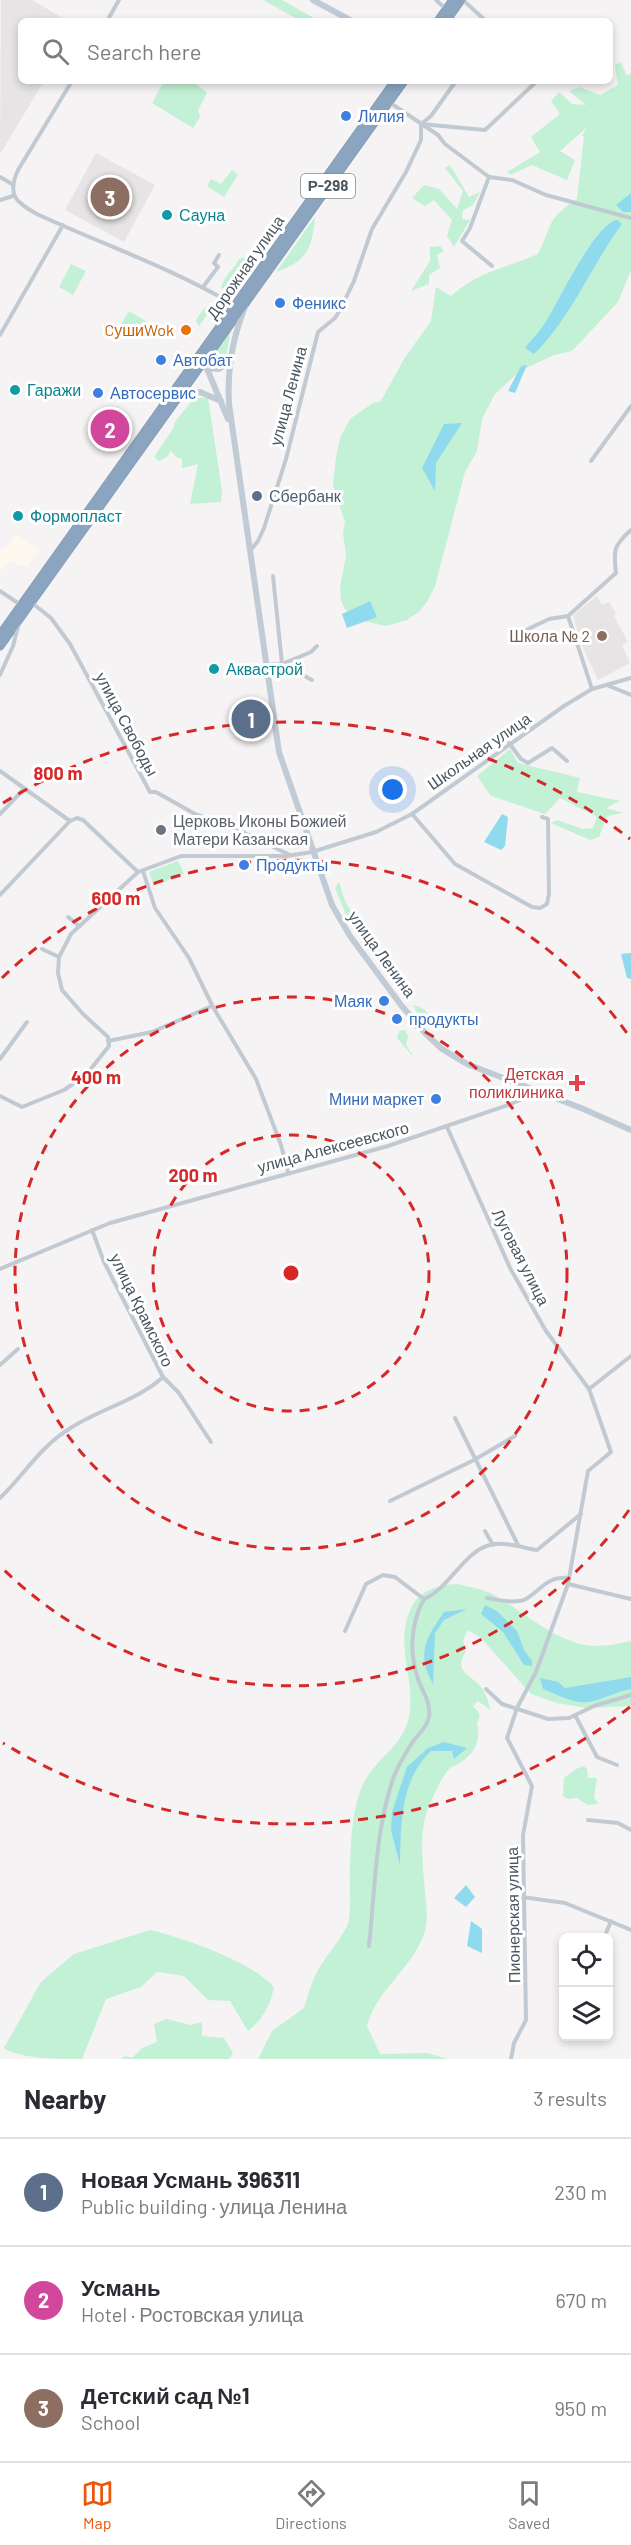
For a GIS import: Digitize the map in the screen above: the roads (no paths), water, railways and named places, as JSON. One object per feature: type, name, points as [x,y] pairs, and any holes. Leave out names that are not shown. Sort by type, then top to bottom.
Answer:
[{"type":"highway","points":[[440,18],[453,0]]},
{"type":"highway","points":[[448,18],[462,0]]},
{"type":"highway","name":"Дорожная улица","points":[[21,605],[392,84]]},
{"type":"highway","name":"Дорожная улица","points":[[177,398],[204,364],[252,291],[402,84]]},
{"type":"highway","name":"Р-298","points":[[0,646],[177,398]]},
{"type":"highway","name":"Р-298","points":[[0,635],[21,605]]},
{"type":"main road","points":[[313,0],[346,18]]},
{"type":"main road","points":[[231,428],[229,363],[234,337],[252,291]]},
{"type":"main road","points":[[203,350],[204,364],[231,428]]},
{"type":"main road","points":[[204,364],[219,369],[229,363]]},
{"type":"main road","points":[[177,398],[200,392],[220,401]]},
{"type":"main road","name":"улица Ленина","points":[[231,428],[279,752],[332,905],[350,936],[426,1034],[442,1049],[467,1064],[631,1130]]},
{"type":"street","points":[[109,18],[119,0]]},
{"type":"street","points":[[436,0],[446,9]]},
{"type":"street","points":[[462,0],[483,18]]},
{"type":"street","points":[[70,84],[12,184],[14,196],[25,207],[147,261],[234,305]]},
{"type":"street","points":[[421,124],[431,116],[454,84]]},
{"type":"street","points":[[421,124],[485,130],[534,84]]},
{"type":"street","points":[[389,102],[438,135],[445,144],[489,177],[512,180],[546,195],[631,218]]},
{"type":"street","name":"улица Ленина","points":[[250,551],[264,528],[286,459],[318,333],[335,318],[340,310],[354,281],[372,229],[406,172],[421,140],[421,124]]},
{"type":"street","points":[[0,177],[12,184]]},
{"type":"street","points":[[489,177],[470,228],[462,241],[492,267]]},
{"type":"street","points":[[0,200],[14,196]]},
{"type":"street","points":[[0,335],[63,225]]},
{"type":"street","points":[[203,288],[218,267],[214,263],[219,255]]},
{"type":"street","points":[[591,461],[631,406]]},
{"type":"street","points":[[522,632],[549,619],[568,616],[616,573],[614,556],[617,542],[631,530]]},
{"type":"street","points":[[273,576],[282,664]]},
{"type":"street","points":[[0,591],[21,605]]},
{"type":"street","name":"улица Свободы","points":[[31,603],[51,618],[70,644],[150,792],[156,792],[195,814],[232,827],[291,856]]},
{"type":"street","points":[[568,616],[591,689]]},
{"type":"street","points":[[0,675],[13,646],[19,620]]},
{"type":"street","points":[[265,665],[282,664],[311,652],[317,646]]},
{"type":"street","points":[[282,664],[312,680]]},
{"type":"street","name":"Школьная улица","points":[[312,852],[376,832],[411,814],[509,743],[591,689],[609,686],[631,678]]},
{"type":"street","name":"Школьная улица","points":[[609,686],[631,694]]},
{"type":"street","points":[[509,743],[521,759],[528,763],[552,748],[567,762]]},
{"type":"street","points":[[0,771],[23,790],[70,821]]},
{"type":"street","points":[[0,814],[23,790]]},
{"type":"street","points":[[411,814],[455,864],[532,907],[540,908],[547,904],[549,894],[548,819],[542,817]]},
{"type":"street","points":[[0,895],[70,821],[77,818],[83,820],[140,871],[155,908],[189,958],[212,1006],[256,1079],[281,1145],[288,1172]]},
{"type":"street","points":[[0,1096],[22,1107],[63,1090],[86,1075],[109,1046],[108,1037],[62,990],[58,973],[59,957],[71,934],[140,871],[182,855],[291,856],[312,852]]},
{"type":"street","points":[[68,917],[79,926]]},
{"type":"street","points":[[42,950],[59,957]]},
{"type":"street","points":[[108,1041],[152,1032],[212,1006]]},
{"type":"street","points":[[0,1059],[27,1022]]},
{"type":"street","name":"улица Алексеевского","points":[[0,1269],[92,1230],[166,1206],[388,1146],[447,1126],[518,1101],[524,1098],[531,1088]]},
{"type":"street","name":"Луговая улица","points":[[447,1126],[510,1268],[546,1331],[589,1389],[611,1452],[588,1471],[568,1584],[536,1672],[517,1708],[507,1738]]},
{"type":"street","name":"улица Крамского","points":[[0,1498],[47,1444],[88,1418],[153,1387],[163,1377],[104,1262],[92,1230]]},
{"type":"street","points":[[0,1365],[18,1349]]},
{"type":"street","points":[[589,1389],[631,1356]]},
{"type":"street","points":[[163,1377],[179,1394],[211,1442]]},
{"type":"street","points":[[455,1418],[518,1546]]},
{"type":"street","points":[[390,1501],[474,1460],[515,1436]]},
{"type":"street","points":[[369,1946],[383,1809],[396,1769],[413,1741],[424,1729],[429,1717],[428,1700],[416,1674],[412,1627],[424,1599],[433,1595],[465,1561],[493,1545],[518,1546],[537,1550],[581,1514]]},
{"type":"street","points":[[485,1531],[493,1545]]},
{"type":"street","points":[[345,1631],[366,1584],[383,1575],[395,1577],[424,1599]]},
{"type":"street","points":[[487,1598],[515,1601],[526,1599],[548,1581],[559,1577],[569,1578]]},
{"type":"street","points":[[568,1584],[631,1599]]},
{"type":"street","points":[[486,1689],[502,1704],[548,1719],[569,1718],[594,1706],[631,1695]]},
{"type":"street","points":[[575,1715],[597,1757],[616,1765]]},
{"type":"street","name":"Пионерская улица","points":[[507,1738],[532,1786],[523,1835],[522,1897],[526,1957],[526,2020],[514,2043],[511,2059]]},
{"type":"street","points":[[588,1820],[618,1823],[631,1830]]},
{"type":"street","points":[[522,1897],[565,1903],[631,1930]]},
{"type":"street","points":[[606,1933],[611,1921]]},
{"type":"water","points":[[631,193],[631,212],[623,212],[616,205]]},
{"type":"water","points":[[617,220],[622,224],[559,324],[534,354],[525,348],[546,322],[589,247],[608,224]]},
{"type":"water","points":[[527,365],[515,393],[508,391],[521,366]]},
{"type":"water","points":[[462,423],[436,463],[435,491],[422,468],[444,424]]},
{"type":"water","points":[[370,601],[377,617],[347,628],[342,614]]},
{"type":"water","points":[[502,814],[508,817],[505,846],[501,850],[484,842]]},
{"type":"water","points":[[631,953],[631,979],[627,978],[621,954]]},
{"type":"water","points":[[485,1605],[497,1611],[517,1631],[524,1650],[532,1661],[532,1666],[524,1665],[503,1632],[481,1614]]},
{"type":"water","points":[[467,1609],[444,1620],[435,1633],[433,1684],[424,1654],[428,1638],[444,1612]]},
{"type":"water","points":[[631,1677],[631,1689],[588,1702],[568,1699],[543,1689],[540,1678],[558,1682],[565,1688]]},
{"type":"water","points":[[444,1742],[467,1748],[454,1759],[452,1751],[431,1751],[413,1775],[404,1804],[400,1865],[391,1830],[392,1812],[407,1767],[428,1748]]},
{"type":"water","points":[[466,1885],[475,1897],[466,1907],[454,1898]]},
{"type":"water","points":[[471,1921],[482,1929],[482,1953],[467,1946]]},
{"type":"place","name":"Лилия","points":[[346,116]]},
{"type":"place","name":"Детский сад №1","points":[[110,197]]},
{"type":"place","name":"Сауна","points":[[167,215]]},
{"type":"place","name":"Феникс","points":[[280,303]]},
{"type":"place","name":"CушиWok","points":[[186,330]]},
{"type":"place","name":"Автобат","points":[[161,360]]},
{"type":"place","name":"Гаражи","points":[[15,390]]},
{"type":"place","name":"Автосервис","points":[[98,393]]},
{"type":"place","name":"Усмань","points":[[110,429]]},
{"type":"place","name":"Сбербанк","points":[[257,496]]},
{"type":"place","name":"Формопласт","points":[[18,516]]},
{"type":"place","name":"Школа № 2","points":[[602,636]]},
{"type":"place","name":"Аквастрой","points":[[214,669]]},
{"type":"place","name":"Новая Усмань 396311","points":[[251,719]]},
{"type":"place","name":"Церковь Иконы Божией Матери Казанская","points":[[161,830]]},
{"type":"place","name":"Продукты","points":[[244,865]]},
{"type":"place","name":"Маяк","points":[[384,1001]]},
{"type":"place","name":"продукты","points":[[397,1019]]},
{"type":"place","name":"Детская поликлиника","points":[[577,1083]]},
{"type":"place","name":"Мини маркет","points":[[436,1099]]}]
